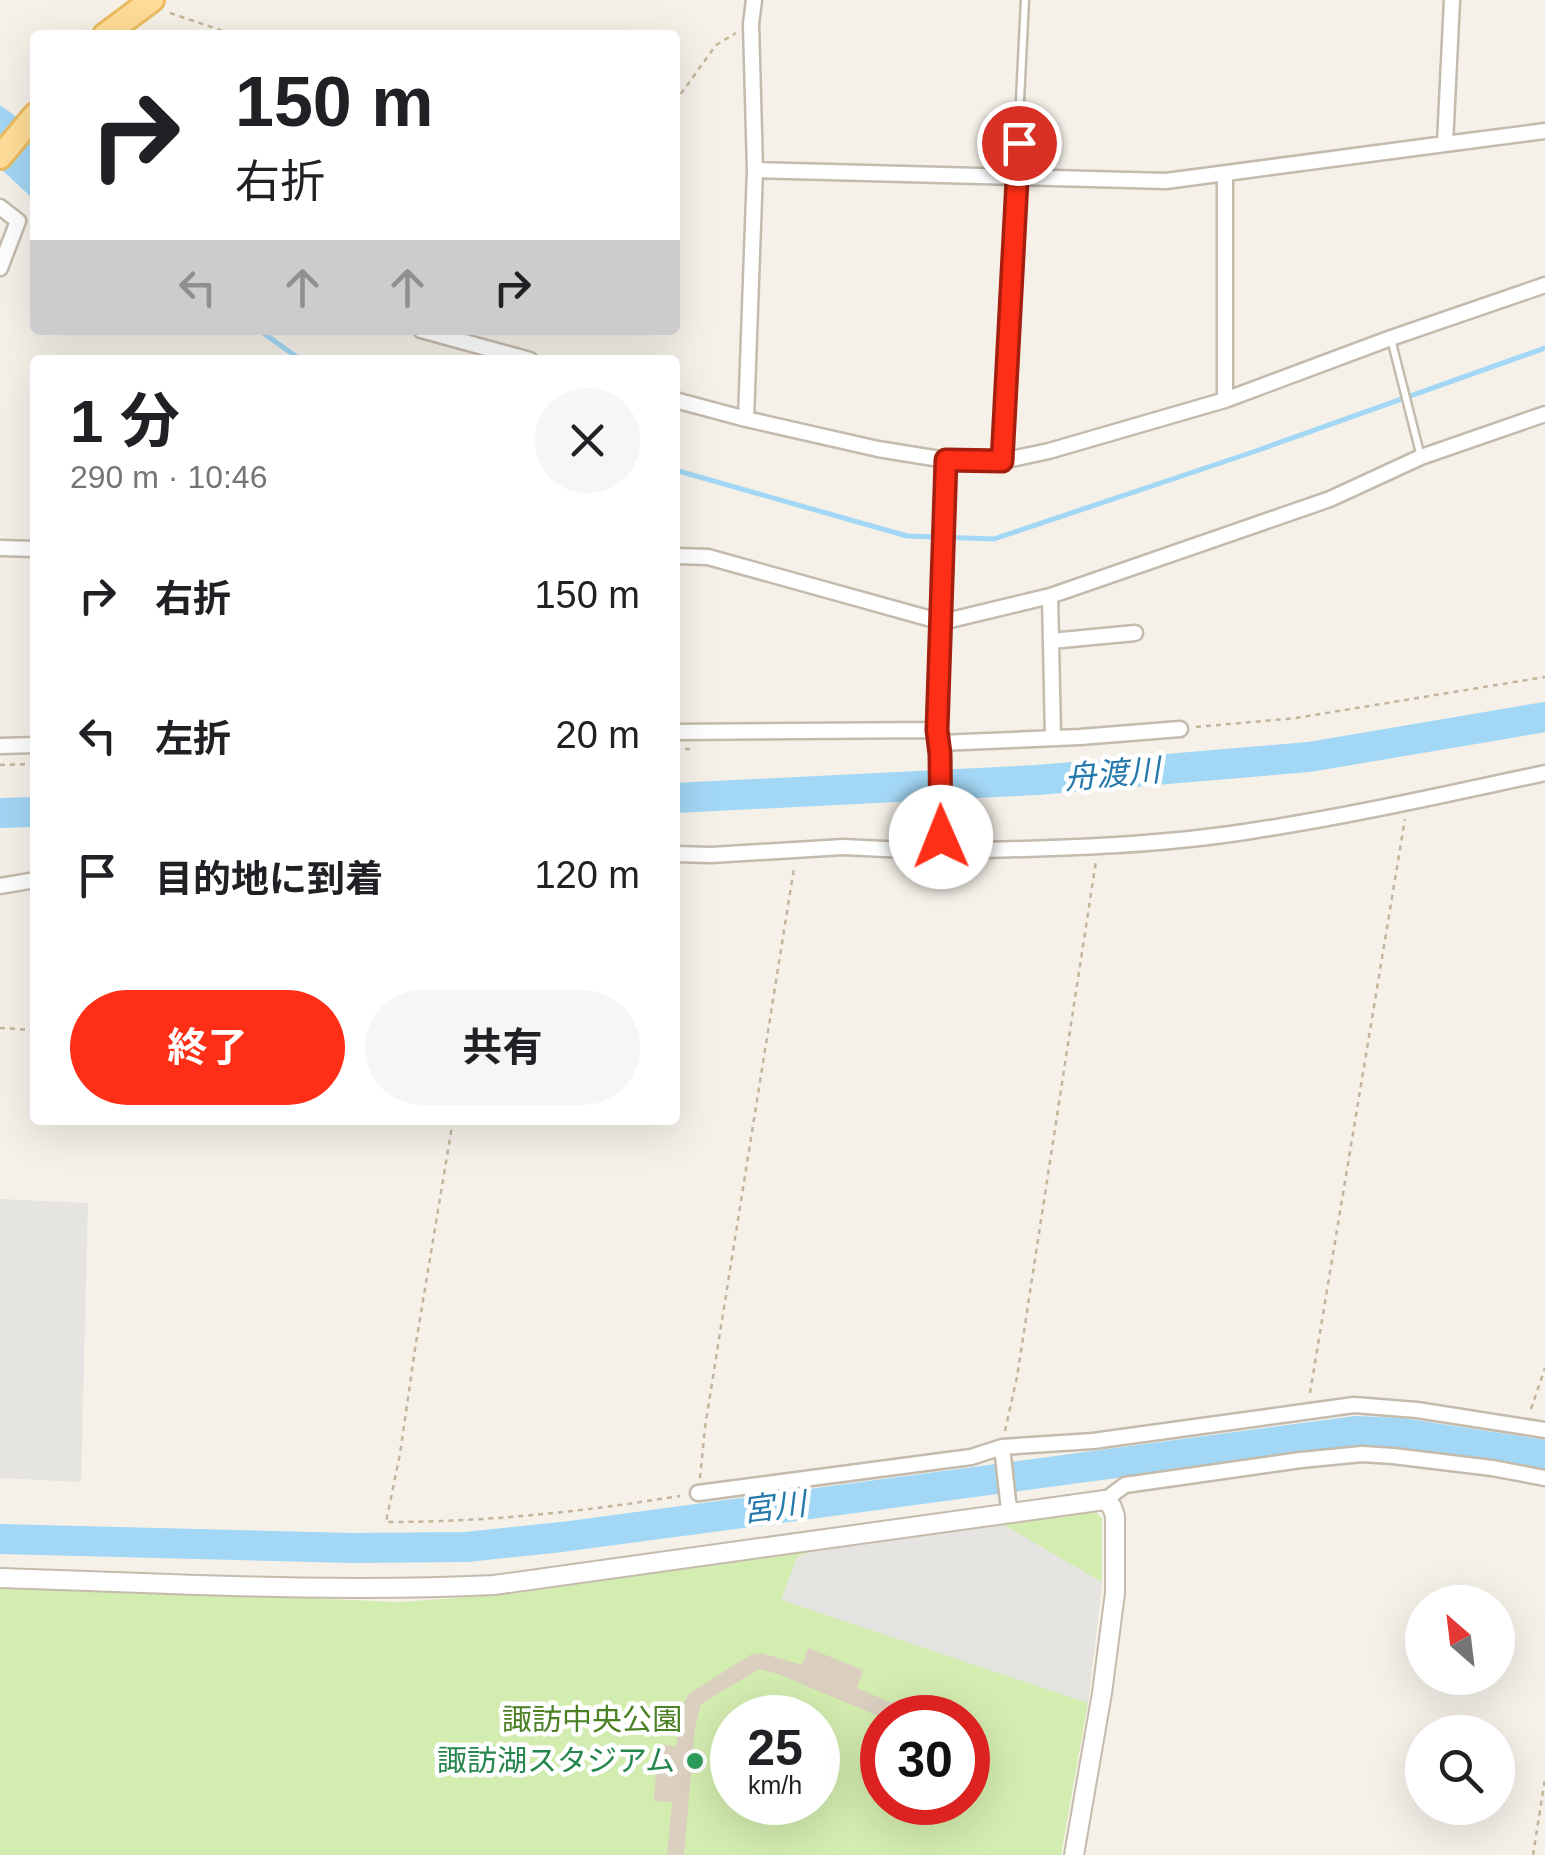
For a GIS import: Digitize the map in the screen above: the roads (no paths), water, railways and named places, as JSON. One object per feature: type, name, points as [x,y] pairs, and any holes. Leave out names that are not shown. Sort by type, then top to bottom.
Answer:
[{"type":"main road","points":[[112,30],[148,2]]},
{"type":"main road","points":[[0,158],[30,122]]},
{"type":"street","points":[[746,419],[755,170],[751,24],[754,0]]},
{"type":"street","points":[[1445,144],[1452,0]]},
{"type":"street","points":[[755,170],[1166,182],[1545,130]]},
{"type":"street","points":[[1225,175],[1225,400]]},
{"type":"street","points":[[0,207],[18,222],[0,268]]},
{"type":"street","points":[[680,401],[828,439],[946,460],[1002,461],[1050,451],[1225,400],[1545,285]]},
{"type":"street","points":[[439,335],[512,355]]},
{"type":"street","points":[[680,556],[708,556],[942,622],[1050,596],[1330,499],[1421,457],[1545,414]]},
{"type":"street","points":[[941,832],[939,742],[946,460]]},
{"type":"street","points":[[0,548],[30,548]]},
{"type":"street","points":[[1050,596],[1053,738]]},
{"type":"street","points":[[1051,641],[1135,633]]},
{"type":"street","points":[[680,732],[939,742],[1180,729]]},
{"type":"street","points":[[0,746],[30,745]]},
{"type":"street","points":[[941,832],[965,848],[983,850],[1098,847],[1248,832],[1545,773]]},
{"type":"street","points":[[680,854],[843,847],[906,850],[941,832]]},
{"type":"street","points":[[0,886],[30,881]]},
{"type":"street","points":[[698,1493],[1354,1406],[1545,1430]]},
{"type":"street","points":[[1002,1451],[1010,1507]]},
{"type":"street","points":[[0,1578],[311,1587],[494,1585],[1010,1507],[1105,1500],[1125,1485],[1301,1460],[1362,1454],[1393,1456],[1545,1478]]},
{"type":"street","points":[[1074,1855],[1115,1593],[1115,1516],[1105,1500]]},
{"type":"lane","points":[[1002,461],[1025,0]]},
{"type":"lane","points":[[1391,338],[1421,457]]},
{"type":"water","points":[[0,105],[30,126],[30,196],[0,168]]},
{"type":"waterway","points":[[266,335],[294,355]]},
{"type":"waterway","points":[[680,471],[907,536],[994,539],[1545,348]]},
{"type":"waterway","name":"舟渡川","points":[[680,798],[1037,780],[1309,757],[1545,717]]},
{"type":"waterway","name":"舟渡川","points":[[0,813],[30,812]]},
{"type":"waterway","name":"宮川","points":[[0,1539],[466,1547],[1355,1431],[1402,1433],[1545,1455]]},
{"type":"place","name":"諏訪湖スタジアム","points":[[695,1761]]},
{"type":"park label","name":"諏訪中央公園","points":[[592,1720]]}]
